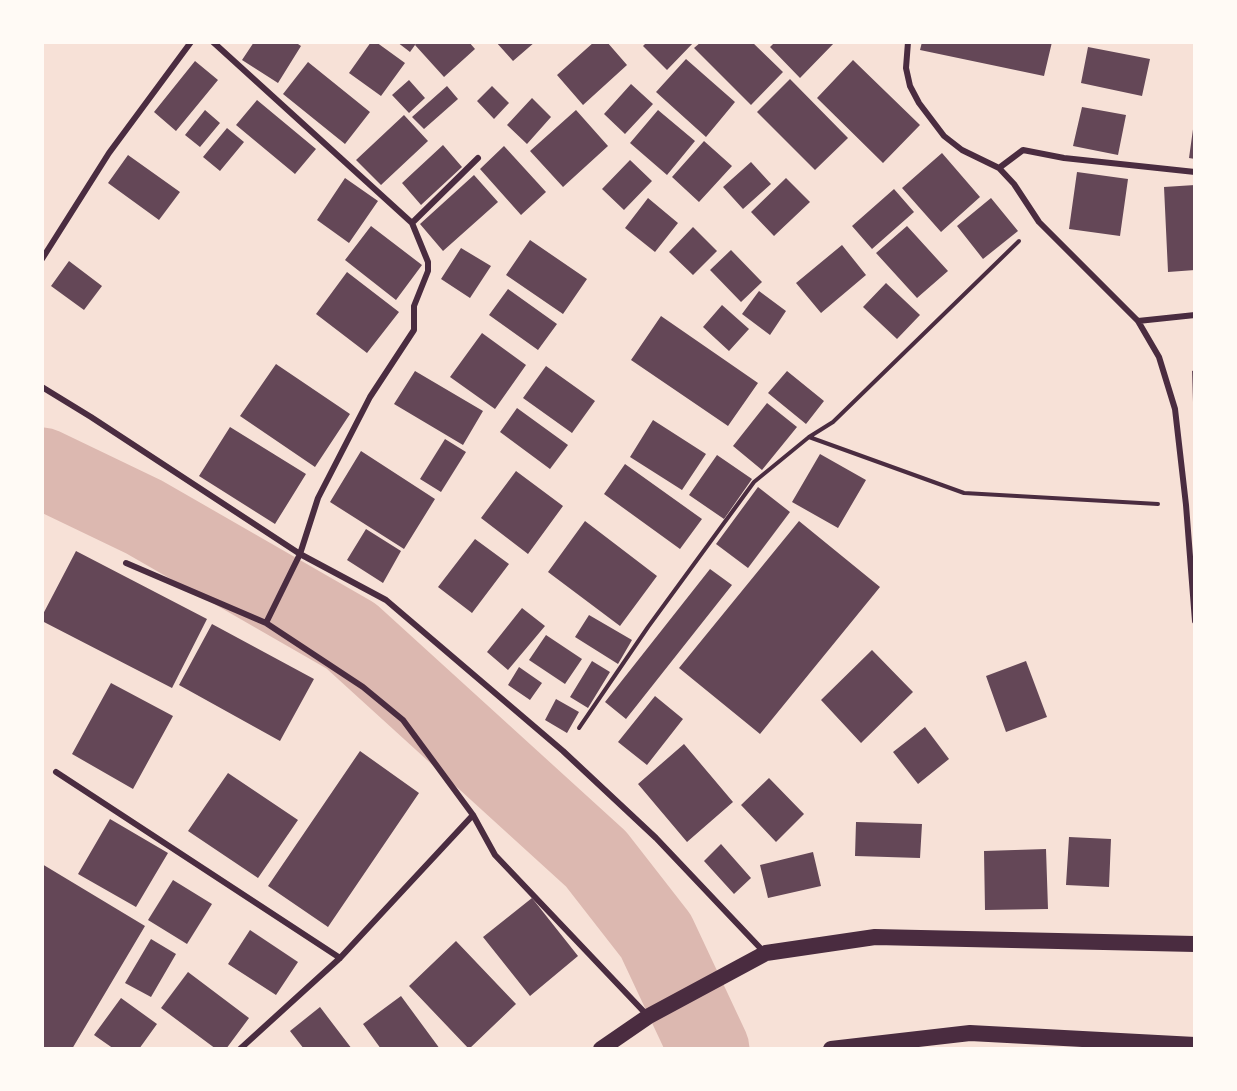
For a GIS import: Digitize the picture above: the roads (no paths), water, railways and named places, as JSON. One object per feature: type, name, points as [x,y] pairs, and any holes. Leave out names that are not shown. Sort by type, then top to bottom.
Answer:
[{"type":"highway","points":[[602,1049],[649,1016],[760,956],[875,937],[1195,944]]},
{"type":"highway","points":[[831,1049],[970,1033],[1195,1045]]},
{"type":"street","points":[[42,259],[110,153],[190,42]]},
{"type":"street","points":[[213,42],[412,223],[428,262],[428,271],[414,306],[414,330],[370,397],[318,498],[298,557],[266,623]]},
{"type":"street","points":[[908,42],[906,68],[910,86],[919,103],[944,136],[962,150],[999,168],[1014,184],[1039,222],[1138,321],[1159,357],[1175,409],[1186,505],[1195,621]]},
{"type":"street","points":[[999,168],[1023,150],[1064,158],[1195,172]]},
{"type":"street","points":[[412,223],[478,158]]},
{"type":"street","points":[[1138,321],[1195,315]]},
{"type":"street","points":[[42,387],[91,417],[298,557],[386,600],[563,751],[656,838],[760,956]]},
{"type":"street","points":[[126,564],[266,623],[363,687],[403,720],[473,815],[495,855],[649,1016]]},
{"type":"street","points":[[56,772],[340,958]]},
{"type":"street","points":[[240,1049],[340,958],[473,815]]},
{"type":"waterway","points":[[42,468],[144,517],[351,636],[596,859],[656,936],[709,1049]]}]
